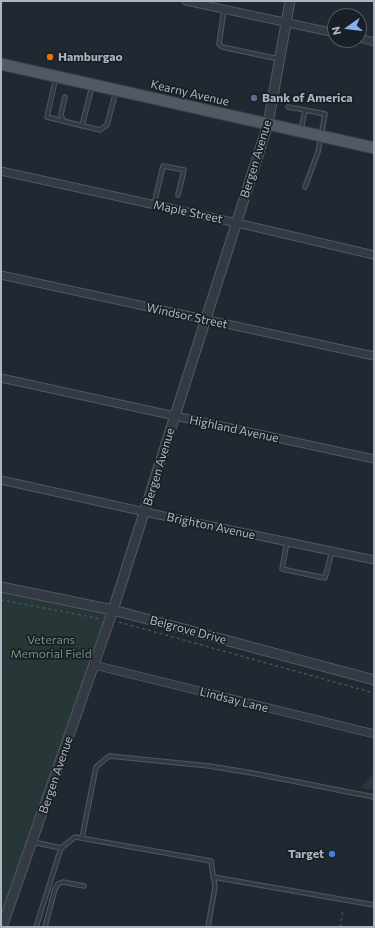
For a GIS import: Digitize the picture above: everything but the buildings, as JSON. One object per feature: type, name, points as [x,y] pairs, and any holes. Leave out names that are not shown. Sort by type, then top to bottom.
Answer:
[{"type":"main road","name":"Kearny Avenue","points":[[1,64],[374,148]]},
{"type":"street","points":[[186,1],[327,31]]},
{"type":"street","name":"Bergen Avenue","points":[[2,927],[113,610],[268,124],[290,1]]},
{"type":"street","name":"Maple Street","points":[[1,171],[154,204],[374,255]]},
{"type":"street","name":"Windsor Street","points":[[1,275],[374,356]]},
{"type":"street","name":"Highland Avenue","points":[[1,378],[374,458]]},
{"type":"street","name":"Brighton Avenue","points":[[1,480],[374,560]]},
{"type":"street","name":"Belgrove Drive","points":[[1,587],[113,610],[374,680]]},
{"type":"street","name":"Lindsay Lane","points":[[94,665],[374,734]]},
{"type":"lane","points":[[224,9],[219,44],[222,47],[280,59]]},
{"type":"lane","points":[[56,76],[47,118],[100,130],[107,125],[116,90]]},
{"type":"lane","points":[[82,126],[93,84]]},
{"type":"lane","points":[[63,121],[61,114],[65,97]]},
{"type":"lane","points":[[288,107],[325,114],[318,152],[305,187]]},
{"type":"lane","points":[[301,131],[305,110]]},
{"type":"lane","points":[[154,204],[163,166],[184,170],[178,194]]},
{"type":"lane","points":[[288,541],[282,569],[325,578],[332,550]]},
{"type":"lane","points":[[82,838],[96,767],[109,756],[209,766],[374,797]]},
{"type":"lane","points":[[36,927],[61,848],[75,837],[211,861],[215,886],[208,927]]},
{"type":"lane","points":[[32,842],[61,848]]},
{"type":"lane","points":[[213,877],[374,905]]},
{"type":"lane","points":[[45,927],[55,889],[58,884],[63,882],[84,886]]},
{"type":"path","points":[[1,600],[97,618],[99,623],[120,622],[374,693]]},
{"type":"path","points":[[340,927],[343,910]]},
{"type":"green space","name":"Veterans Memorial Field","points":[[1,586],[116,610],[1,927]]},
{"type":"green space","points":[[374,770],[374,790],[360,788],[373,773]]},
{"type":"place","name":"Hamburgao","points":[[50,57]]},
{"type":"place","name":"Bank of America","points":[[254,98]]},
{"type":"place","name":"Target","points":[[332,854]]}]
